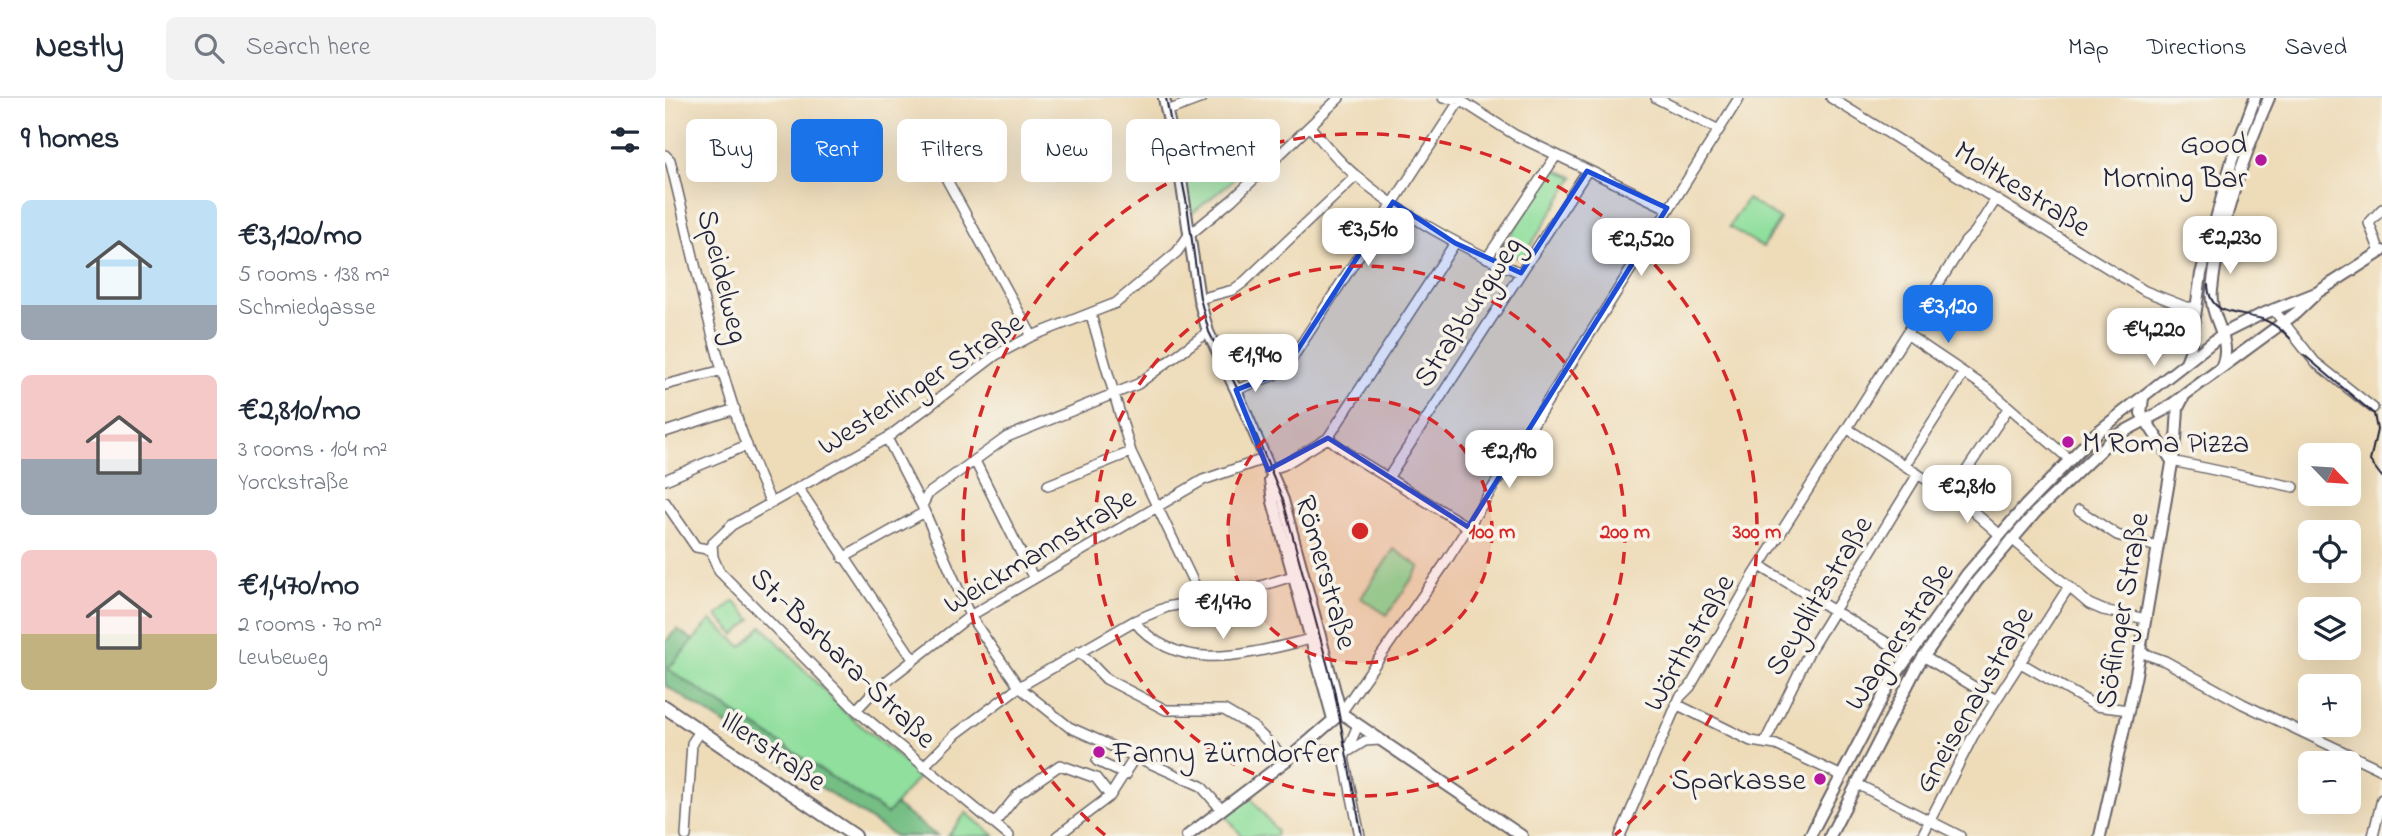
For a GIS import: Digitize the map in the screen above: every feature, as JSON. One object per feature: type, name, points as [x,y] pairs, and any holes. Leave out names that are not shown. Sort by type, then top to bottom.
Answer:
[{"type":"main road","name":"Illerstraße","points":[[665,706],[848,834]]},
{"type":"street","name":"Römerstraße","points":[[1164,98],[1199,299],[1208,332],[1283,500],[1330,690]]},
{"type":"street","points":[[1167,111],[1202,98]]},
{"type":"street","name":"Westerlinger Straße","points":[[712,550],[712,544],[732,525],[887,438],[996,355],[1032,336],[1091,315],[1139,287],[1177,252],[1189,235],[1232,200],[1339,98]]},
{"type":"street","points":[[1443,98],[1461,99],[1556,156],[1667,208]]},
{"type":"street","points":[[1656,98],[1717,129]]},
{"type":"street","points":[[1187,836],[1287,760],[1337,716],[1356,693],[1468,527],[1667,208],[1739,98]]},
{"type":"street","name":"Moltkestraße","points":[[1831,98],[2145,291],[2186,307],[2195,307]]},
{"type":"street","points":[[2184,364],[2190,352],[2195,307],[2228,171],[2255,98]]},
{"type":"street","points":[[2221,368],[2226,352],[2224,334],[2215,314],[2211,295],[2243,163],[2269,98]]},
{"type":"street","points":[[1236,390],[1274,375],[1291,360],[1461,99]]},
{"type":"street","points":[[1310,127],[1356,176],[1393,202],[1455,243],[1521,272]]},
{"type":"street","name":"Speidelweg","points":[[665,155],[670,160],[723,370],[747,444],[771,503]]},
{"type":"street","name":"Straßburgweg","points":[[1487,258],[1556,156]]},
{"type":"street","name":"Straßburgweg","points":[[1388,478],[1587,170]]},
{"type":"street","points":[[1199,299],[1233,289],[1244,282],[1356,176]]},
{"type":"street","points":[[948,182],[1032,336]]},
{"type":"street","name":"Wörthstraße","points":[[1620,836],[1676,704],[1717,644],[1720,631],[1760,566],[1965,242],[1975,232],[1996,199]]},
{"type":"street","points":[[2318,292],[2381,251],[2369,223],[2382,209]]},
{"type":"street","points":[[1268,470],[1284,465],[1328,438],[1455,243]]},
{"type":"street","name":"Wagnerstraße","points":[[1810,836],[1882,696],[1999,534],[2104,426],[2184,364],[2224,334],[2273,309],[2318,292]]},
{"type":"street","name":"Wagnerstraße","points":[[1830,836],[1923,656],[1977,581],[2012,539],[2118,434],[2145,421],[2187,393],[2282,323],[2318,292]]},
{"type":"street","points":[[2195,307],[2206,307],[2215,314]]},
{"type":"street","points":[[2273,309],[2315,362],[2373,408]]},
{"type":"street","points":[[1091,315],[1131,452],[1202,600]]},
{"type":"street","points":[[843,558],[923,510],[927,495],[1025,428],[1114,394],[1155,374],[1188,345],[1208,332]]},
{"type":"street","points":[[1908,335],[2010,407],[2069,460]]},
{"type":"street","name":"Speidelweg","points":[[665,385],[723,370]]},
{"type":"street","points":[[1905,466],[1964,373]]},
{"type":"street","name":"Söflinger Straße","points":[[2100,836],[2140,652],[2172,461],[2178,408],[2187,393]]},
{"type":"street","points":[[2145,396],[2140,407],[2145,421],[2172,461],[2294,487]]},
{"type":"street","points":[[1950,495],[2010,407]]},
{"type":"street","points":[[665,432],[735,409]]},
{"type":"street","points":[[1848,429],[1950,495],[1999,534]]},
{"type":"street","points":[[887,438],[923,510],[970,616],[1019,687],[1069,727],[1197,783],[1221,809]]},
{"type":"street","points":[[1328,438],[1468,527]]},
{"type":"street","points":[[665,480],[747,444]]},
{"type":"street","points":[[1048,485],[1131,452]]},
{"type":"street","name":"Weickmannstraße","points":[[856,710],[913,659],[970,616],[1203,480],[1264,459]]},
{"type":"street","points":[[975,461],[1033,578]]},
{"type":"street","name":"Römerstraße","points":[[1268,470],[1273,502],[1293,576],[1311,639],[1330,690]]},
{"type":"street","name":"Seydlitzstraße","points":[[1765,742],[1788,693],[1835,610],[1918,474]]},
{"type":"street","points":[[799,489],[913,659]]},
{"type":"street","name":"St.-Barbara-Straße","points":[[665,502],[696,547],[712,550],[719,571],[856,710],[1009,836]]},
{"type":"street","points":[[2079,510],[2117,535],[2157,547]]},
{"type":"street","points":[[2012,539],[2089,604],[2120,615],[2146,619]]},
{"type":"street","points":[[1760,566],[1909,656]]},
{"type":"street","points":[[923,767],[956,734],[1019,687],[1134,621],[1167,607],[1241,592],[1293,576]]},
{"type":"street","name":"Gneisenaustraße","points":[[1922,836],[1996,700],[2068,589]]},
{"type":"street","points":[[1134,621],[1157,645],[1174,652],[1215,657],[1250,653],[1311,639]]},
{"type":"street","points":[[1079,651],[1106,679],[1166,710],[1224,710],[1253,727],[1287,760]]},
{"type":"street","points":[[2140,652],[2165,661],[2243,704],[2382,770]]},
{"type":"street","points":[[1923,656],[1996,700]]},
{"type":"street","points":[[2019,662],[2096,706],[2129,710]]},
{"type":"street","points":[[1330,690],[1337,716]]},
{"type":"street","points":[[1676,704],[1751,741],[1765,742],[1789,750],[1960,836]]},
{"type":"street","points":[[1337,716],[1358,725],[1522,836]]},
{"type":"street","points":[[1358,725],[1346,755],[1360,836]]},
{"type":"street","points":[[686,836],[692,743],[699,731]]},
{"type":"street","points":[[1298,750],[1326,750],[1346,755],[1366,741],[1380,740]]},
{"type":"street","points":[[1056,836],[1110,796],[1126,775],[1135,757]]},
{"type":"street","points":[[1097,761],[1126,775]]},
{"type":"street","points":[[994,824],[1018,794],[1060,765],[1095,778],[1110,796]]},
{"type":"street","points":[[2373,836],[2382,799]]},
{"type":"highlighted area","points":[[1587,171],[1667,208],[1468,527],[1328,438],[1268,470],[1236,390],[1274,375],[1291,360],[1393,202],[1455,243],[1521,273]]},
{"type":"green space","points":[[1554,169],[1574,177],[1522,259],[1500,251]]},
{"type":"green space","points":[[1185,182],[1231,182],[1191,214]]},
{"type":"green space","points":[[1747,199],[1780,219],[1763,247],[1729,227]]},
{"type":"green space","points":[[1394,549],[1420,567],[1387,615],[1361,598]]},
{"type":"green space","points":[[734,601],[752,620],[735,635],[717,616]]},
{"type":"green space","points":[[711,620],[742,647],[762,626],[846,713],[920,775],[888,814],[668,669]]},
{"type":"green space","points":[[677,629],[693,640],[668,669],[887,814],[895,805],[937,836],[895,836],[665,685],[665,642]]},
{"type":"green space","points":[[1251,798],[1277,831],[1276,836],[1242,836],[1226,816]]},
{"type":"green space","points":[[966,813],[995,836],[948,836]]},
{"type":"tram line","points":[[1166,98],[1187,205],[1200,298],[1209,332],[1237,388],[1283,500],[1334,689],[1362,836]]},
{"type":"tram line","points":[[2208,285],[2210,295],[2219,308],[2266,321],[2290,338]]},
{"type":"tram line","points":[[2304,355],[2374,414],[2377,430],[2370,461],[2382,477]]},
{"type":"place","name":"Good Morning Bar","points":[[2261,160]]},
{"type":"place","name":"M Roma Pizza","points":[[2068,442]]},
{"type":"place","name":"Fanny Zürndorfer","points":[[1099,752]]},
{"type":"place","name":"Sparkasse","points":[[1820,779]]}]
